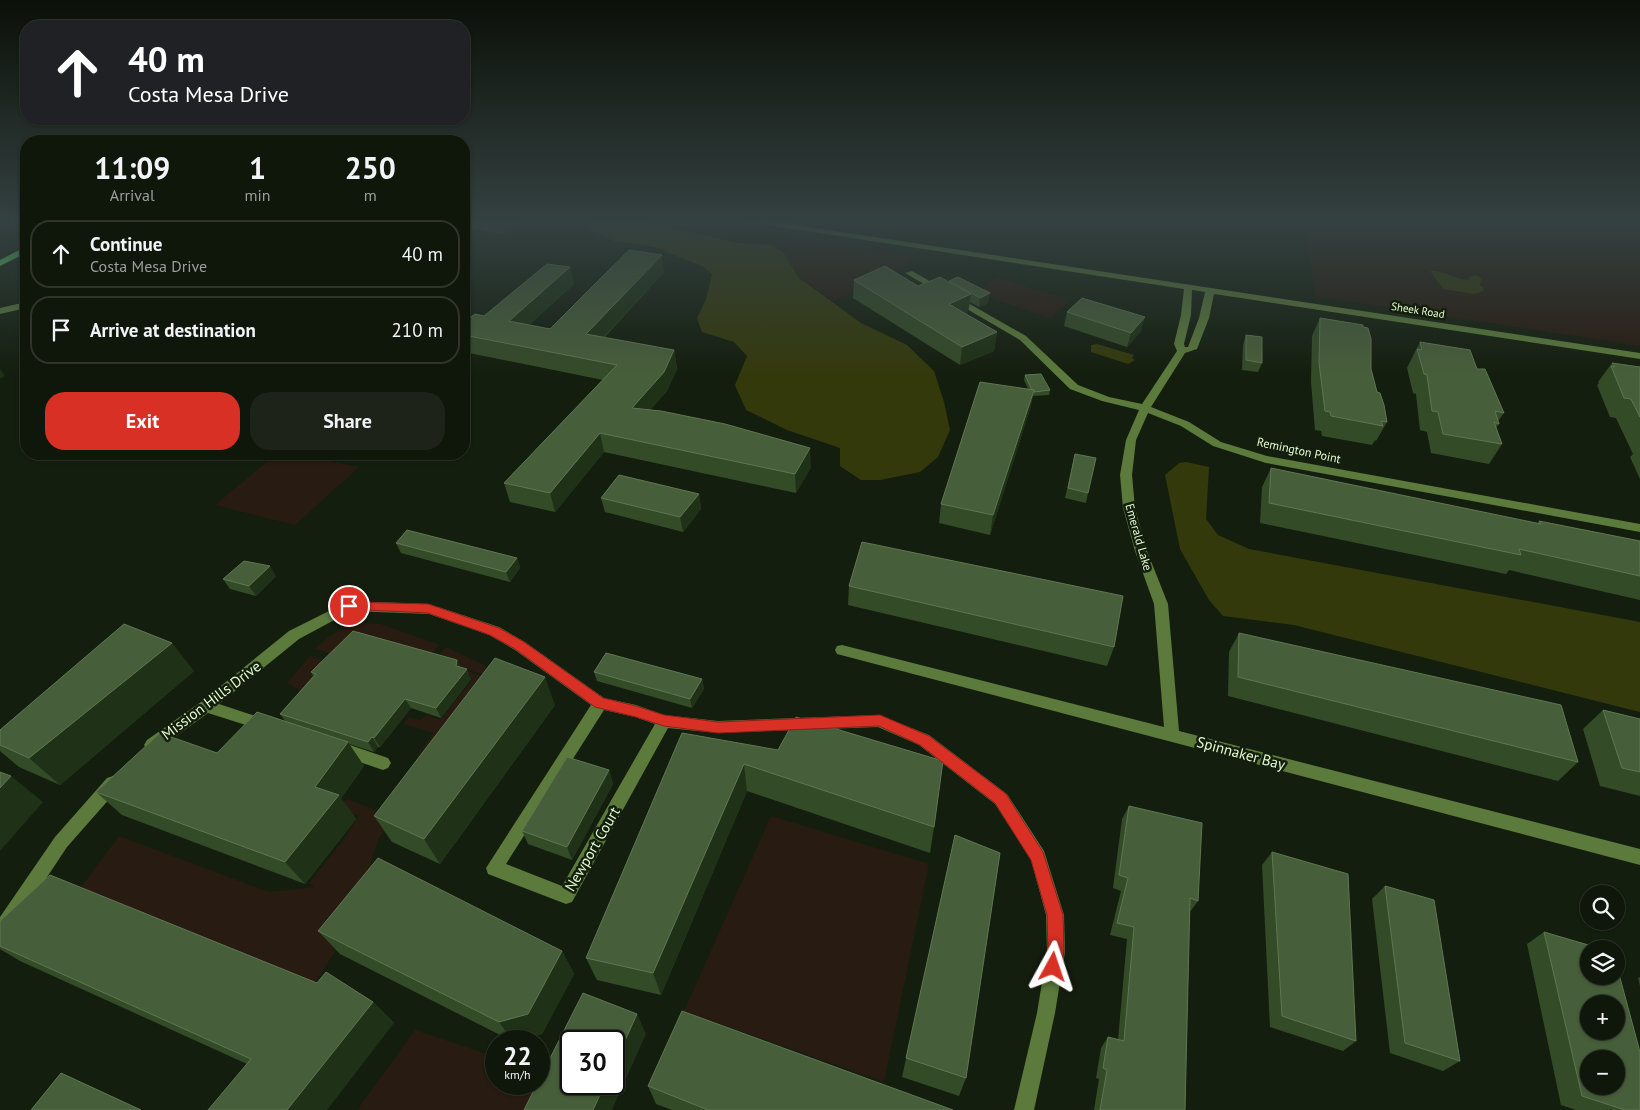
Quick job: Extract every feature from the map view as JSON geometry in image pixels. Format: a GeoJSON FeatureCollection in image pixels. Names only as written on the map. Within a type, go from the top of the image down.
{"type":"FeatureCollection","features":[{"type":"Feature","properties":{"kind":"street","name":"Sheek Road"},"geometry":{"type":"LineString","coordinates":[[1083,272],[1640,356]]}},
{"type":"Feature","properties":{"kind":"street","name":"Remington Point"},"geometry":{"type":"LineString","coordinates":[[909,274],[1023,338],[1074,387],[1106,399],[1144,408],[1185,424],[1217,444],[1266,459],[1640,528]]}},
{"type":"Feature","properties":{"kind":"street"},"geometry":{"type":"LineString","coordinates":[[1182,351],[1179,344],[1186,315],[1188,288]]}},
{"type":"Feature","properties":{"kind":"street","name":"Emerald Lake"},"geometry":{"type":"LineString","coordinates":[[1172,735],[1161,604],[1141,551],[1129,508],[1126,475],[1131,440],[1144,408],[1182,351],[1192,349],[1199,335],[1210,291]]}},
{"type":"Feature","properties":{"kind":"street"},"geometry":{"type":"LineString","coordinates":[[0,311],[20,306]]}},
{"type":"Feature","properties":{"kind":"street","name":"Mission Hills Drive"},"geometry":{"type":"LineString","coordinates":[[144,754],[158,740],[206,706],[294,635],[349,606],[428,609],[494,631],[520,646],[600,703]]}},
{"type":"Feature","properties":{"kind":"street","name":"Spinnaker Bay"},"geometry":{"type":"LineString","coordinates":[[842,650],[1640,857]]}},
{"type":"Feature","properties":{"kind":"street"},"geometry":{"type":"LineString","coordinates":[[600,703],[636,711],[664,721],[718,727],[880,721],[924,740],[1000,799],[1038,857],[1055,915],[1056,952],[1046,1013],[1024,1110]]}},
{"type":"Feature","properties":{"kind":"street","name":"Newport Court"},"geometry":{"type":"LineString","coordinates":[[600,703],[494,868],[566,896],[664,721]]}},
{"type":"Feature","properties":{"kind":"street"},"geometry":{"type":"LineString","coordinates":[[206,706],[280,730]]}},
{"type":"Feature","properties":{"kind":"street"},"geometry":{"type":"LineString","coordinates":[[327,745],[383,763]]}},
{"type":"Feature","properties":{"kind":"street"},"geometry":{"type":"LineString","coordinates":[[0,933],[61,842],[102,794],[123,774]]}},
{"type":"Feature","properties":{"kind":"shaded area"},"geometry":{"type":"Polygon","coordinates":[[[709,272],[795,272],[798,277],[861,323],[907,345],[934,371],[944,402],[950,430],[938,457],[920,472],[880,480],[861,480],[840,466],[840,448],[787,430],[746,410],[735,385],[747,356],[734,342],[702,332],[697,318],[706,299],[712,274],[709,272]]]}},
{"type":"Feature","properties":{"kind":"shaded area"},"geometry":{"type":"Polygon","coordinates":[[[796,272],[895,272],[834,301],[798,276],[796,272]]]}},
{"type":"Feature","properties":{"kind":"shaded area"},"geometry":{"type":"Polygon","coordinates":[[[1312,272],[1640,272],[1640,346],[1315,296],[1312,272]]]}},
{"type":"Feature","properties":{"kind":"shaded area"},"geometry":{"type":"Polygon","coordinates":[[[1431,272],[1440,272],[1469,280],[1470,276],[1475,275],[1482,279],[1480,285],[1484,288],[1483,291],[1474,294],[1443,289],[1431,272]]]}},
{"type":"Feature","properties":{"kind":"shaded area"},"geometry":{"type":"Polygon","coordinates":[[[997,277],[1069,300],[1051,318],[976,293],[997,277]]]}},
{"type":"Feature","properties":{"kind":"shaded area"},"geometry":{"type":"Polygon","coordinates":[[[1097,344],[1134,355],[1132,358],[1135,360],[1128,364],[1091,352],[1091,345],[1097,344]]]}},
{"type":"Feature","properties":{"kind":"shaded area"},"geometry":{"type":"Polygon","coordinates":[[[269,460],[325,460],[359,467],[295,525],[215,505],[269,460]]]}},
{"type":"Feature","properties":{"kind":"shaded area"},"geometry":{"type":"Polygon","coordinates":[[[1186,462],[1209,467],[1206,519],[1218,535],[1249,549],[1640,622],[1640,712],[1294,625],[1223,616],[1209,600],[1180,549],[1165,475],[1179,463],[1186,462]]]}},
{"type":"Feature","properties":{"kind":"shaded area"},"geometry":{"type":"Polygon","coordinates":[[[358,623],[381,624],[440,645],[430,655],[332,654],[315,649],[334,633],[358,623]]]}},
{"type":"Feature","properties":{"kind":"shaded area"},"geometry":{"type":"Polygon","coordinates":[[[446,647],[488,667],[486,676],[436,658],[446,647]]]}},
{"type":"Feature","properties":{"kind":"shaded area"},"geometry":{"type":"Polygon","coordinates":[[[310,656],[320,659],[326,665],[303,692],[287,683],[310,656]]]}},
{"type":"Feature","properties":{"kind":"shaded area"},"geometry":{"type":"Polygon","coordinates":[[[463,669],[482,676],[418,758],[433,733],[404,724],[409,717],[421,720],[426,715],[439,719],[442,718],[473,679],[463,675],[463,669]]]}},
{"type":"Feature","properties":{"kind":"shaded area"},"geometry":{"type":"Polygon","coordinates":[[[405,775],[419,780],[378,840],[370,865],[396,878],[350,928],[314,984],[78,891],[119,836],[269,892],[314,887],[309,883],[343,840],[359,816],[314,800],[342,803],[347,799],[379,811],[405,775]]]}},
{"type":"Feature","properties":{"kind":"shaded area"},"geometry":{"type":"Polygon","coordinates":[[[771,816],[929,864],[884,1082],[684,1011],[771,816]]]}},
{"type":"Feature","properties":{"kind":"shaded area"},"geometry":{"type":"Polygon","coordinates":[[[415,1030],[485,1053],[485,1095],[532,1095],[524,1110],[357,1110],[415,1030]]]}},
{"type":"Feature","properties":{"kind":"building"},"geometry":{"type":"Polygon","coordinates":[[[538,272],[565,272],[509,321],[550,329],[607,272],[646,272],[586,334],[674,350],[664,372],[632,408],[661,411],[725,424],[810,448],[795,474],[600,433],[550,493],[504,483],[617,365],[470,336],[470,318],[475,314],[484,316],[538,272]]]}},
{"type":"Feature","properties":{"kind":"building"},"geometry":{"type":"Polygon","coordinates":[[[872,272],[895,272],[918,286],[940,277],[971,294],[949,304],[997,332],[962,347],[854,280],[872,272]]]}},
{"type":"Feature","properties":{"kind":"building"},"geometry":{"type":"Polygon","coordinates":[[[958,277],[990,293],[980,298],[949,281],[958,277]]]}},
{"type":"Feature","properties":{"kind":"building"},"geometry":{"type":"Polygon","coordinates":[[[1082,298],[1145,317],[1131,333],[1067,312],[1082,298]]]}},
{"type":"Feature","properties":{"kind":"building"},"geometry":{"type":"Polygon","coordinates":[[[1320,318],[1363,325],[1363,327],[1368,328],[1371,339],[1371,369],[1377,392],[1380,393],[1384,405],[1387,422],[1381,421],[1383,426],[1331,416],[1330,412],[1325,411],[1319,363],[1320,318]]]}},
{"type":"Feature","properties":{"kind":"building"},"geometry":{"type":"Polygon","coordinates":[[[1246,335],[1262,337],[1262,363],[1246,360],[1246,335]]]}},
{"type":"Feature","properties":{"kind":"building"},"geometry":{"type":"Polygon","coordinates":[[[1420,342],[1470,350],[1477,369],[1485,369],[1504,413],[1495,411],[1499,424],[1494,422],[1502,444],[1443,434],[1438,412],[1432,411],[1427,375],[1424,374],[1417,349],[1422,350],[1420,342]]]}},
{"type":"Feature","properties":{"kind":"building"},"geometry":{"type":"Polygon","coordinates":[[[1612,363],[1640,367],[1640,417],[1631,399],[1624,398],[1611,366],[1615,367],[1612,363]]]}},
{"type":"Feature","properties":{"kind":"building"},"geometry":{"type":"Polygon","coordinates":[[[1041,374],[1050,390],[1034,392],[1025,375],[1041,374]]]}},
{"type":"Feature","properties":{"kind":"building"},"geometry":{"type":"Polygon","coordinates":[[[980,382],[1034,390],[993,515],[941,504],[980,382]]]}},
{"type":"Feature","properties":{"kind":"building"},"geometry":{"type":"Polygon","coordinates":[[[1075,454],[1096,458],[1088,493],[1068,488],[1075,454]]]}},
{"type":"Feature","properties":{"kind":"building"},"geometry":{"type":"Polygon","coordinates":[[[1271,468],[1541,524],[1539,521],[1640,541],[1640,576],[1519,549],[1521,555],[1269,503],[1271,468]]]}},
{"type":"Feature","properties":{"kind":"building"},"geometry":{"type":"Polygon","coordinates":[[[619,475],[699,494],[680,517],[601,498],[619,475]]]}},
{"type":"Feature","properties":{"kind":"building"},"geometry":{"type":"Polygon","coordinates":[[[407,530],[517,558],[506,572],[396,543],[407,530]]]}},
{"type":"Feature","properties":{"kind":"building"},"geometry":{"type":"Polygon","coordinates":[[[862,542],[1123,596],[1114,647],[849,586],[862,542]]]}},
{"type":"Feature","properties":{"kind":"building"},"geometry":{"type":"Polygon","coordinates":[[[244,561],[270,566],[249,586],[223,579],[244,561]]]}},
{"type":"Feature","properties":{"kind":"building"},"geometry":{"type":"Polygon","coordinates":[[[124,624],[172,643],[29,758],[0,745],[0,730],[124,624]]]}},
{"type":"Feature","properties":{"kind":"building"},"geometry":{"type":"Polygon","coordinates":[[[353,631],[457,660],[456,666],[467,669],[436,708],[405,699],[374,738],[372,737],[368,742],[280,714],[316,674],[311,672],[353,631]]]}},
{"type":"Feature","properties":{"kind":"building"},"geometry":{"type":"Polygon","coordinates":[[[1239,633],[1561,705],[1578,762],[1238,677],[1239,633]]]}},
{"type":"Feature","properties":{"kind":"building"},"geometry":{"type":"Polygon","coordinates":[[[606,653],[702,679],[690,699],[594,672],[606,653]]]}},
{"type":"Feature","properties":{"kind":"building"},"geometry":{"type":"Polygon","coordinates":[[[495,658],[545,677],[424,839],[374,816],[495,658]]]}},
{"type":"Feature","properties":{"kind":"building"},"geometry":{"type":"Polygon","coordinates":[[[1603,710],[1640,719],[1640,772],[1622,768],[1603,710]]]}},
{"type":"Feature","properties":{"kind":"building"},"geometry":{"type":"Polygon","coordinates":[[[257,712],[348,742],[315,787],[339,795],[285,862],[96,792],[160,733],[217,753],[257,712]]]}},
{"type":"Feature","properties":{"kind":"building"},"geometry":{"type":"Polygon","coordinates":[[[796,717],[943,761],[934,827],[744,764],[653,973],[586,958],[682,733],[778,750],[796,717]]]}},
{"type":"Feature","properties":{"kind":"building"},"geometry":{"type":"Polygon","coordinates":[[[567,757],[609,770],[567,847],[522,831],[567,757]]]}},
{"type":"Feature","properties":{"kind":"building"},"geometry":{"type":"Polygon","coordinates":[[[0,772],[11,776],[0,788],[0,772]]]}},
{"type":"Feature","properties":{"kind":"building"},"geometry":{"type":"Polygon","coordinates":[[[1129,806],[1202,823],[1198,901],[1190,898],[1185,1110],[1100,1110],[1107,1070],[1103,1068],[1108,1037],[1124,1041],[1134,927],[1117,923],[1128,878],[1119,875],[1129,806]]]}},
{"type":"Feature","properties":{"kind":"building"},"geometry":{"type":"Polygon","coordinates":[[[955,835],[1000,853],[966,1078],[906,1058],[955,835]]]}},
{"type":"Feature","properties":{"kind":"building"},"geometry":{"type":"Polygon","coordinates":[[[1272,852],[1348,874],[1356,1041],[1282,1016],[1272,852]]]}},
{"type":"Feature","properties":{"kind":"building"},"geometry":{"type":"Polygon","coordinates":[[[378,858],[562,951],[528,1014],[499,1022],[318,931],[378,858]]]}},
{"type":"Feature","properties":{"kind":"building"},"geometry":{"type":"Polygon","coordinates":[[[50,875],[317,983],[326,972],[373,1002],[287,1110],[208,1110],[251,1059],[0,946],[0,921],[50,875]]]}},
{"type":"Feature","properties":{"kind":"building"},"geometry":{"type":"Polygon","coordinates":[[[1385,886],[1434,900],[1460,1061],[1405,1043],[1385,886]]]}},
{"type":"Feature","properties":{"kind":"building"},"geometry":{"type":"Polygon","coordinates":[[[1544,932],[1580,943],[1580,985],[1622,985],[1625,995],[1580,995],[1580,1040],[1625,1040],[1625,996],[1640,1052],[1640,1110],[1625,1110],[1582,1096],[1625,1095],[1625,1050],[1580,1050],[1580,1087],[1544,932]]]}},
{"type":"Feature","properties":{"kind":"building"},"geometry":{"type":"Polygon","coordinates":[[[583,993],[637,1014],[625,1041],[625,1030],[564,1030],[583,993]]]}},
{"type":"Feature","properties":{"kind":"building"},"geometry":{"type":"Polygon","coordinates":[[[682,1011],[953,1110],[708,1110],[648,1086],[682,1011]]]}},
{"type":"Feature","properties":{"kind":"building"},"geometry":{"type":"Polygon","coordinates":[[[560,1038],[560,1095],[600,1095],[593,1110],[524,1110],[532,1095],[550,1095],[550,1058],[560,1038]]]}},
{"type":"Feature","properties":{"kind":"building"},"geometry":{"type":"Polygon","coordinates":[[[61,1073],[141,1110],[31,1110],[61,1073]]]}},
{"type":"Feature","properties":{"kind":"route"},"geometry":{"type":"LineString","coordinates":[[349,606],[428,609],[494,631],[520,646],[555,673],[600,703],[636,711],[664,721],[718,727],[880,721],[924,740],[1000,799],[1038,857],[1055,915],[1056,952],[1053,967]]}}]}
